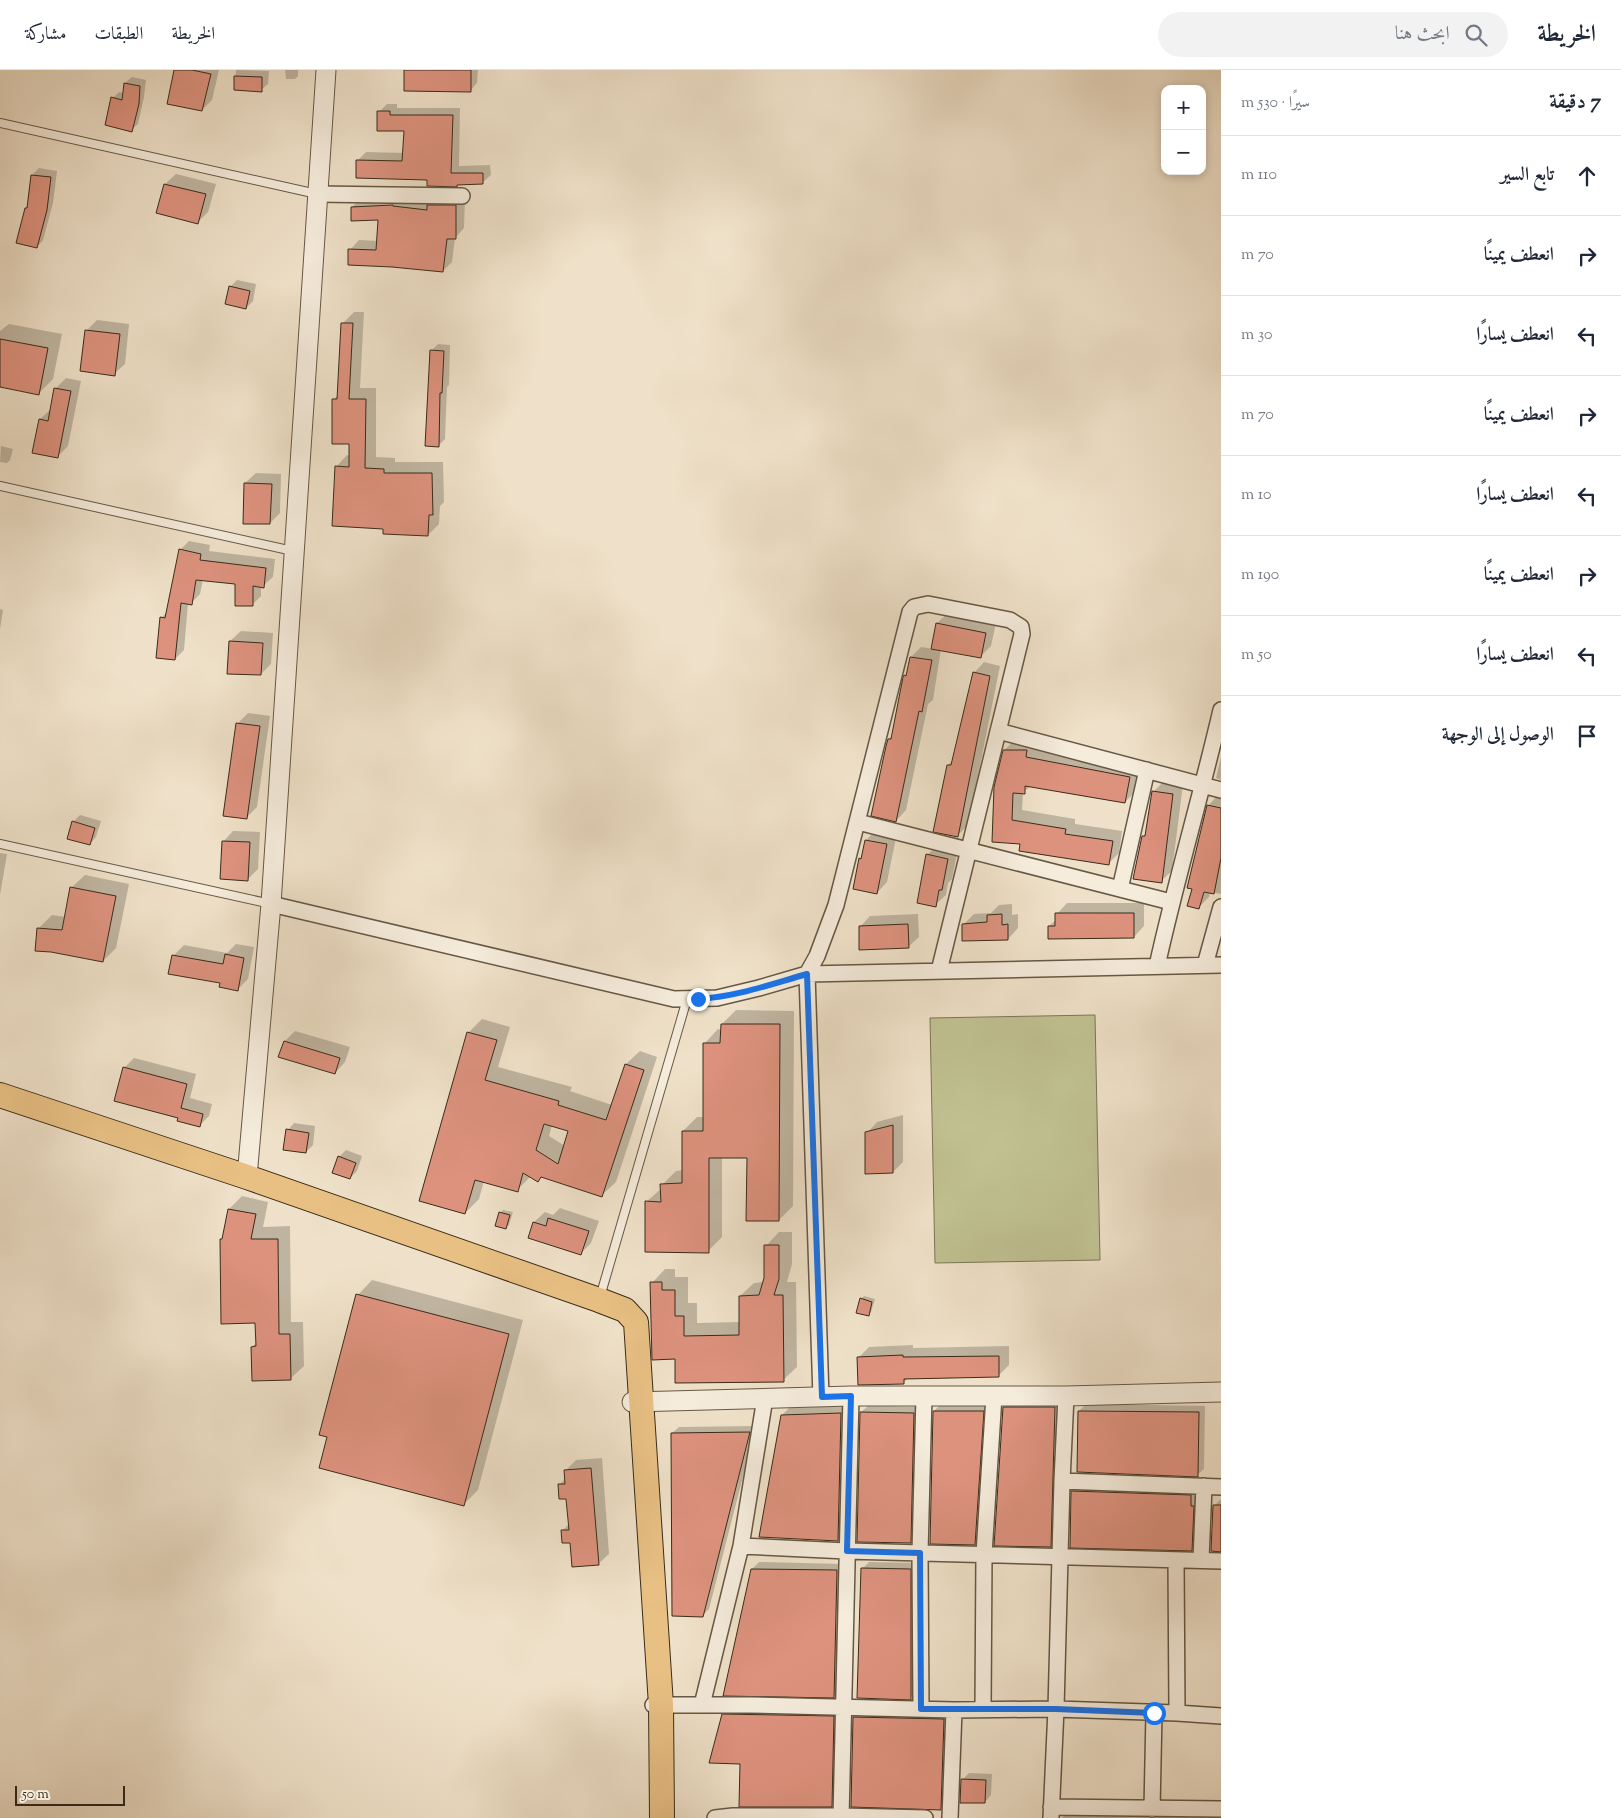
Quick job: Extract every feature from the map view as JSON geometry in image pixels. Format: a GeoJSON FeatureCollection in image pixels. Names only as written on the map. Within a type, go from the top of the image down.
{"type":"FeatureCollection","features":[{"type":"Feature","properties":{"kind":"main road"},"geometry":{"type":"LineString","coordinates":[[0,1095],[247,1177],[604,1301],[625,1310],[636,1322],[637,1402],[662,1818]]}},
{"type":"Feature","properties":{"kind":"main road"},"geometry":{"type":"LineString","coordinates":[[653,1818],[656,1705]]}},
{"type":"Feature","properties":{"kind":"street"},"geometry":{"type":"LineString","coordinates":[[247,1177],[271,904],[326,70]]}},
{"type":"Feature","properties":{"kind":"street"},"geometry":{"type":"LineString","coordinates":[[317,194],[462,196]]}},
{"type":"Feature","properties":{"kind":"street"},"geometry":{"type":"LineString","coordinates":[[822,1397],[807,974],[817,956],[836,905],[910,612],[914,607],[928,604],[1010,620],[1021,628],[1022,634],[939,971]]}},
{"type":"Feature","properties":{"kind":"street"},"geometry":{"type":"LineString","coordinates":[[1157,966],[1171,902],[1204,785],[1221,710]]}},
{"type":"Feature","properties":{"kind":"street"},"geometry":{"type":"LineString","coordinates":[[998,731],[1221,790]]}},
{"type":"Feature","properties":{"kind":"street"},"geometry":{"type":"LineString","coordinates":[[1120,889],[1147,770]]}},
{"type":"Feature","properties":{"kind":"street"},"geometry":{"type":"LineString","coordinates":[[858,822],[1171,902]]}},
{"type":"Feature","properties":{"kind":"street"},"geometry":{"type":"LineString","coordinates":[[271,904],[664,998],[717,998],[738,994],[807,974],[1221,965]]}},
{"type":"Feature","properties":{"kind":"street"},"geometry":{"type":"LineString","coordinates":[[1205,965],[1221,907]]}},
{"type":"Feature","properties":{"kind":"street"},"geometry":{"type":"LineString","coordinates":[[637,1402],[851,1396],[1066,1396],[1221,1392]]}},
{"type":"Feature","properties":{"kind":"street"},"geometry":{"type":"LineString","coordinates":[[841,1817],[842,1708],[851,1396]]}},
{"type":"Feature","properties":{"kind":"street"},"geometry":{"type":"LineString","coordinates":[[921,1709],[920,1553],[924,1396]]}},
{"type":"Feature","properties":{"kind":"street"},"geometry":{"type":"LineString","coordinates":[[983,1709],[984,1554],[994,1396]]}},
{"type":"Feature","properties":{"kind":"street"},"geometry":{"type":"LineString","coordinates":[[1066,1396],[1051,1813],[1152,1809],[1174,1814],[1221,1809]]}},
{"type":"Feature","properties":{"kind":"street"},"geometry":{"type":"LineString","coordinates":[[702,1705],[741,1546],[765,1398]]}},
{"type":"Feature","properties":{"kind":"street"},"geometry":{"type":"LineString","coordinates":[[1062,1481],[1221,1487]]}},
{"type":"Feature","properties":{"kind":"street"},"geometry":{"type":"LineString","coordinates":[[1202,1560],[1204,1486]]}},
{"type":"Feature","properties":{"kind":"street"},"geometry":{"type":"LineString","coordinates":[[741,1546],[847,1551],[1221,1560]]}},
{"type":"Feature","properties":{"kind":"street"},"geometry":{"type":"LineString","coordinates":[[1176,1560],[1176,1713]]}},
{"type":"Feature","properties":{"kind":"street"},"geometry":{"type":"LineString","coordinates":[[656,1705],[954,1710],[1056,1709],[1221,1716]]}},
{"type":"Feature","properties":{"kind":"street"},"geometry":{"type":"LineString","coordinates":[[950,1818],[954,1710]]}},
{"type":"Feature","properties":{"kind":"street"},"geometry":{"type":"LineString","coordinates":[[1152,1809],[1154,1713]]}},
{"type":"Feature","properties":{"kind":"street"},"geometry":{"type":"LineString","coordinates":[[715,1818],[733,1816],[925,1818]]}},
{"type":"Feature","properties":{"kind":"lane"},"geometry":{"type":"LineString","coordinates":[[0,123],[317,194]]}},
{"type":"Feature","properties":{"kind":"lane"},"geometry":{"type":"LineString","coordinates":[[0,486],[293,551]]}},
{"type":"Feature","properties":{"kind":"lane"},"geometry":{"type":"LineString","coordinates":[[0,844],[271,904]]}},
{"type":"Feature","properties":{"kind":"lane"},"geometry":{"type":"LineString","coordinates":[[604,1301],[687,999]]}},
{"type":"Feature","properties":{"kind":"green space"},"geometry":{"type":"Polygon","coordinates":[[[1095,1015],[1100,1260],[935,1263],[930,1018],[1095,1015]]]}},
{"type":"Feature","properties":{"kind":"building"},"geometry":{"type":"Polygon","coordinates":[[[174,70],[192,70],[211,74],[202,111],[167,104],[174,70]]]}},
{"type":"Feature","properties":{"kind":"building"},"geometry":{"type":"Polygon","coordinates":[[[404,70],[471,70],[471,92],[404,91],[404,70]]]}},
{"type":"Feature","properties":{"kind":"building"},"geometry":{"type":"Polygon","coordinates":[[[234,76],[262,77],[262,92],[234,90],[234,76]]]}},
{"type":"Feature","properties":{"kind":"building"},"geometry":{"type":"Polygon","coordinates":[[[124,83],[140,86],[139,104],[132,132],[105,125],[111,97],[122,100],[124,83]]]}},
{"type":"Feature","properties":{"kind":"building"},"geometry":{"type":"Polygon","coordinates":[[[377,111],[390,111],[390,115],[453,115],[451,173],[483,173],[483,184],[457,185],[457,187],[427,186],[427,180],[356,178],[356,160],[402,161],[404,131],[377,131],[377,111]]]}},
{"type":"Feature","properties":{"kind":"building"},"geometry":{"type":"Polygon","coordinates":[[[31,175],[51,177],[47,210],[37,248],[16,243],[25,208],[27,208],[31,175]]]}},
{"type":"Feature","properties":{"kind":"building"},"geometry":{"type":"Polygon","coordinates":[[[164,184],[206,194],[198,224],[156,213],[164,184]]]}},
{"type":"Feature","properties":{"kind":"building"},"geometry":{"type":"Polygon","coordinates":[[[393,205],[427,210],[427,205],[456,205],[456,239],[447,239],[443,272],[348,265],[348,249],[376,250],[378,220],[351,221],[351,207],[393,205]]]}},
{"type":"Feature","properties":{"kind":"building"},"geometry":{"type":"Polygon","coordinates":[[[229,286],[250,291],[246,309],[225,304],[229,286]]]}},
{"type":"Feature","properties":{"kind":"building"},"geometry":{"type":"Polygon","coordinates":[[[341,323],[353,323],[349,399],[366,399],[365,468],[384,469],[384,473],[432,473],[433,515],[429,515],[428,536],[383,534],[383,529],[332,526],[335,466],[349,467],[349,444],[332,444],[332,399],[337,399],[341,323]]]}},
{"type":"Feature","properties":{"kind":"building"},"geometry":{"type":"Polygon","coordinates":[[[85,330],[120,334],[115,376],[80,371],[85,330]]]}},
{"type":"Feature","properties":{"kind":"building"},"geometry":{"type":"Polygon","coordinates":[[[0,339],[48,348],[39,395],[0,387],[0,339]]]}},
{"type":"Feature","properties":{"kind":"building"},"geometry":{"type":"Polygon","coordinates":[[[430,350],[444,351],[442,393],[440,393],[439,447],[425,446],[430,350]]]}},
{"type":"Feature","properties":{"kind":"building"},"geometry":{"type":"Polygon","coordinates":[[[54,388],[71,391],[58,458],[32,453],[39,419],[48,421],[54,388]]]}},
{"type":"Feature","properties":{"kind":"building"},"geometry":{"type":"Polygon","coordinates":[[[244,483],[272,484],[270,524],[243,524],[244,483]]]}},
{"type":"Feature","properties":{"kind":"building"},"geometry":{"type":"Polygon","coordinates":[[[179,549],[201,554],[200,560],[266,568],[264,588],[253,586],[253,606],[235,606],[235,584],[196,580],[192,605],[181,603],[175,660],[156,658],[160,617],[165,618],[179,549]]]}},
{"type":"Feature","properties":{"kind":"building"},"geometry":{"type":"Polygon","coordinates":[[[936,623],[986,633],[981,658],[931,649],[936,623]]]}},
{"type":"Feature","properties":{"kind":"building"},"geometry":{"type":"Polygon","coordinates":[[[229,641],[263,643],[261,675],[227,674],[229,641]]]}},
{"type":"Feature","properties":{"kind":"building"},"geometry":{"type":"Polygon","coordinates":[[[910,657],[932,660],[922,712],[919,711],[896,822],[871,816],[886,746],[888,739],[891,739],[903,677],[904,675],[906,676],[910,657]]]}},
{"type":"Feature","properties":{"kind":"building"},"geometry":{"type":"Polygon","coordinates":[[[973,672],[990,676],[958,837],[933,832],[947,765],[951,765],[973,672]]]}},
{"type":"Feature","properties":{"kind":"building"},"geometry":{"type":"Polygon","coordinates":[[[236,723],[260,726],[247,819],[223,816],[236,723]]]}},
{"type":"Feature","properties":{"kind":"building"},"geometry":{"type":"Polygon","coordinates":[[[1003,750],[1027,750],[1026,757],[1130,777],[1125,803],[1025,786],[1025,794],[1013,793],[1012,820],[1066,829],[1065,834],[1113,841],[1109,865],[1019,851],[1020,844],[992,842],[994,787],[1003,750]]]}},
{"type":"Feature","properties":{"kind":"building"},"geometry":{"type":"Polygon","coordinates":[[[1152,791],[1173,794],[1162,883],[1133,879],[1142,836],[1145,836],[1152,791]]]}},
{"type":"Feature","properties":{"kind":"building"},"geometry":{"type":"Polygon","coordinates":[[[1207,805],[1221,808],[1221,858],[1214,894],[1204,892],[1199,909],[1187,906],[1192,889],[1187,888],[1207,805]]]}},
{"type":"Feature","properties":{"kind":"building"},"geometry":{"type":"Polygon","coordinates":[[[72,821],[95,828],[90,845],[67,839],[72,821]]]}},
{"type":"Feature","properties":{"kind":"building"},"geometry":{"type":"Polygon","coordinates":[[[865,840],[887,844],[877,894],[853,889],[859,858],[861,859],[865,840]]]}},
{"type":"Feature","properties":{"kind":"building"},"geometry":{"type":"Polygon","coordinates":[[[222,841],[250,842],[248,881],[220,879],[222,841]]]}},
{"type":"Feature","properties":{"kind":"building"},"geometry":{"type":"Polygon","coordinates":[[[926,854],[948,859],[942,890],[939,890],[936,907],[917,903],[926,854]]]}},
{"type":"Feature","properties":{"kind":"building"},"geometry":{"type":"Polygon","coordinates":[[[70,887],[116,896],[103,962],[51,952],[35,951],[37,928],[62,930],[70,887]]]}},
{"type":"Feature","properties":{"kind":"building"},"geometry":{"type":"Polygon","coordinates":[[[1055,913],[1134,913],[1134,938],[1048,939],[1048,926],[1055,926],[1055,913]]]}},
{"type":"Feature","properties":{"kind":"building"},"geometry":{"type":"Polygon","coordinates":[[[1002,914],[1002,925],[1008,924],[1008,940],[962,941],[962,924],[987,922],[987,915],[1002,914]]]}},
{"type":"Feature","properties":{"kind":"building"},"geometry":{"type":"Polygon","coordinates":[[[908,924],[909,948],[859,950],[859,926],[908,924]]]}},
{"type":"Feature","properties":{"kind":"building"},"geometry":{"type":"Polygon","coordinates":[[[225,954],[244,958],[238,991],[219,987],[220,983],[168,974],[172,955],[223,964],[225,954]]]}},
{"type":"Feature","properties":{"kind":"building"},"geometry":{"type":"Polygon","coordinates":[[[721,1024],[780,1024],[779,1221],[746,1221],[747,1158],[709,1158],[709,1253],[645,1252],[645,1201],[661,1202],[660,1184],[682,1183],[682,1131],[703,1131],[703,1043],[720,1043],[721,1024]]]}},
{"type":"Feature","properties":{"kind":"building"},"geometry":{"type":"Polygon","coordinates":[[[467,1032],[497,1040],[485,1080],[559,1101],[558,1105],[606,1120],[625,1064],[644,1070],[602,1197],[541,1177],[538,1182],[523,1173],[518,1192],[475,1180],[465,1214],[419,1201],[467,1032]],[[544,1124],[536,1150],[558,1164],[568,1131],[544,1124]]]}},
{"type":"Feature","properties":{"kind":"building"},"geometry":{"type":"Polygon","coordinates":[[[284,1041],[340,1058],[335,1074],[278,1057],[284,1041]]]}},
{"type":"Feature","properties":{"kind":"building"},"geometry":{"type":"Polygon","coordinates":[[[123,1067],[187,1084],[181,1108],[203,1114],[200,1127],[177,1121],[178,1118],[114,1101],[123,1067]]]}},
{"type":"Feature","properties":{"kind":"building"},"geometry":{"type":"Polygon","coordinates":[[[893,1125],[893,1173],[865,1174],[865,1132],[893,1125]]]}},
{"type":"Feature","properties":{"kind":"building"},"geometry":{"type":"Polygon","coordinates":[[[286,1129],[309,1133],[306,1153],[283,1150],[286,1129]]]}},
{"type":"Feature","properties":{"kind":"building"},"geometry":{"type":"Polygon","coordinates":[[[338,1156],[356,1163],[350,1179],[332,1173],[338,1156]]]}},
{"type":"Feature","properties":{"kind":"building"},"geometry":{"type":"Polygon","coordinates":[[[228,1209],[256,1214],[251,1239],[278,1239],[279,1334],[290,1334],[291,1380],[252,1381],[251,1347],[256,1346],[255,1323],[221,1324],[220,1239],[222,1239],[228,1209]]]}},
{"type":"Feature","properties":{"kind":"building"},"geometry":{"type":"Polygon","coordinates":[[[499,1212],[510,1215],[506,1229],[495,1226],[499,1212]]]}},
{"type":"Feature","properties":{"kind":"building"},"geometry":{"type":"Polygon","coordinates":[[[548,1218],[589,1231],[581,1255],[528,1238],[533,1222],[546,1226],[548,1218]]]}},
{"type":"Feature","properties":{"kind":"building"},"geometry":{"type":"Polygon","coordinates":[[[764,1245],[779,1245],[779,1279],[774,1295],[783,1295],[784,1382],[675,1383],[675,1359],[652,1360],[650,1282],[662,1282],[662,1290],[675,1290],[675,1316],[684,1316],[684,1336],[739,1335],[739,1296],[759,1295],[764,1278],[764,1245]]]}},
{"type":"Feature","properties":{"kind":"building"},"geometry":{"type":"Polygon","coordinates":[[[356,1294],[509,1334],[464,1506],[319,1468],[327,1437],[319,1435],[356,1294]]]}},
{"type":"Feature","properties":{"kind":"building"},"geometry":{"type":"Polygon","coordinates":[[[860,1298],[872,1302],[869,1316],[856,1313],[860,1298]]]}},
{"type":"Feature","properties":{"kind":"building"},"geometry":{"type":"Polygon","coordinates":[[[903,1355],[903,1357],[999,1356],[999,1377],[904,1379],[904,1384],[858,1385],[857,1357],[903,1355]]]}},
{"type":"Feature","properties":{"kind":"building"},"geometry":{"type":"Polygon","coordinates":[[[1003,1407],[1055,1407],[1051,1547],[994,1546],[1003,1407]]]}},
{"type":"Feature","properties":{"kind":"building"},"geometry":{"type":"Polygon","coordinates":[[[933,1411],[984,1411],[975,1545],[930,1544],[933,1411]]]}},
{"type":"Feature","properties":{"kind":"building"},"geometry":{"type":"Polygon","coordinates":[[[1078,1411],[1199,1412],[1198,1477],[1077,1472],[1078,1411]]]}},
{"type":"Feature","properties":{"kind":"building"},"geometry":{"type":"Polygon","coordinates":[[[860,1412],[914,1413],[911,1543],[857,1542],[860,1412]]]}},
{"type":"Feature","properties":{"kind":"building"},"geometry":{"type":"Polygon","coordinates":[[[841,1413],[838,1541],[759,1537],[781,1415],[841,1413]]]}},
{"type":"Feature","properties":{"kind":"building"},"geometry":{"type":"Polygon","coordinates":[[[750,1432],[703,1617],[672,1616],[671,1433],[750,1432]]]}},
{"type":"Feature","properties":{"kind":"building"},"geometry":{"type":"Polygon","coordinates":[[[591,1468],[599,1565],[572,1567],[570,1543],[562,1543],[561,1530],[569,1530],[566,1499],[559,1499],[558,1484],[565,1484],[564,1470],[591,1468]]]}},
{"type":"Feature","properties":{"kind":"building"},"geometry":{"type":"Polygon","coordinates":[[[1071,1491],[1191,1495],[1191,1506],[1194,1506],[1192,1551],[1070,1548],[1071,1491]]]}},
{"type":"Feature","properties":{"kind":"building"},"geometry":{"type":"Polygon","coordinates":[[[1213,1505],[1221,1505],[1221,1552],[1211,1551],[1213,1505]]]}},
{"type":"Feature","properties":{"kind":"building"},"geometry":{"type":"Polygon","coordinates":[[[861,1568],[911,1569],[911,1700],[857,1698],[861,1568]]]}},
{"type":"Feature","properties":{"kind":"building"},"geometry":{"type":"Polygon","coordinates":[[[751,1569],[837,1570],[834,1698],[723,1696],[751,1569]]]}},
{"type":"Feature","properties":{"kind":"building"},"geometry":{"type":"Polygon","coordinates":[[[722,1714],[834,1716],[832,1807],[739,1807],[740,1764],[709,1763],[722,1714]]]}},
{"type":"Feature","properties":{"kind":"building"},"geometry":{"type":"Polygon","coordinates":[[[853,1717],[944,1719],[941,1810],[851,1807],[853,1717]]]}},
{"type":"Feature","properties":{"kind":"building"},"geometry":{"type":"Polygon","coordinates":[[[961,1779],[986,1780],[985,1803],[960,1803],[961,1779]]]}},
{"type":"Feature","properties":{"kind":"route"},"geometry":{"type":"LineString","coordinates":[[698,999],[738,994],[807,974],[822,1397],[851,1396],[847,1551],[920,1553],[921,1709],[1056,1709],[1154,1713]]}}]}
